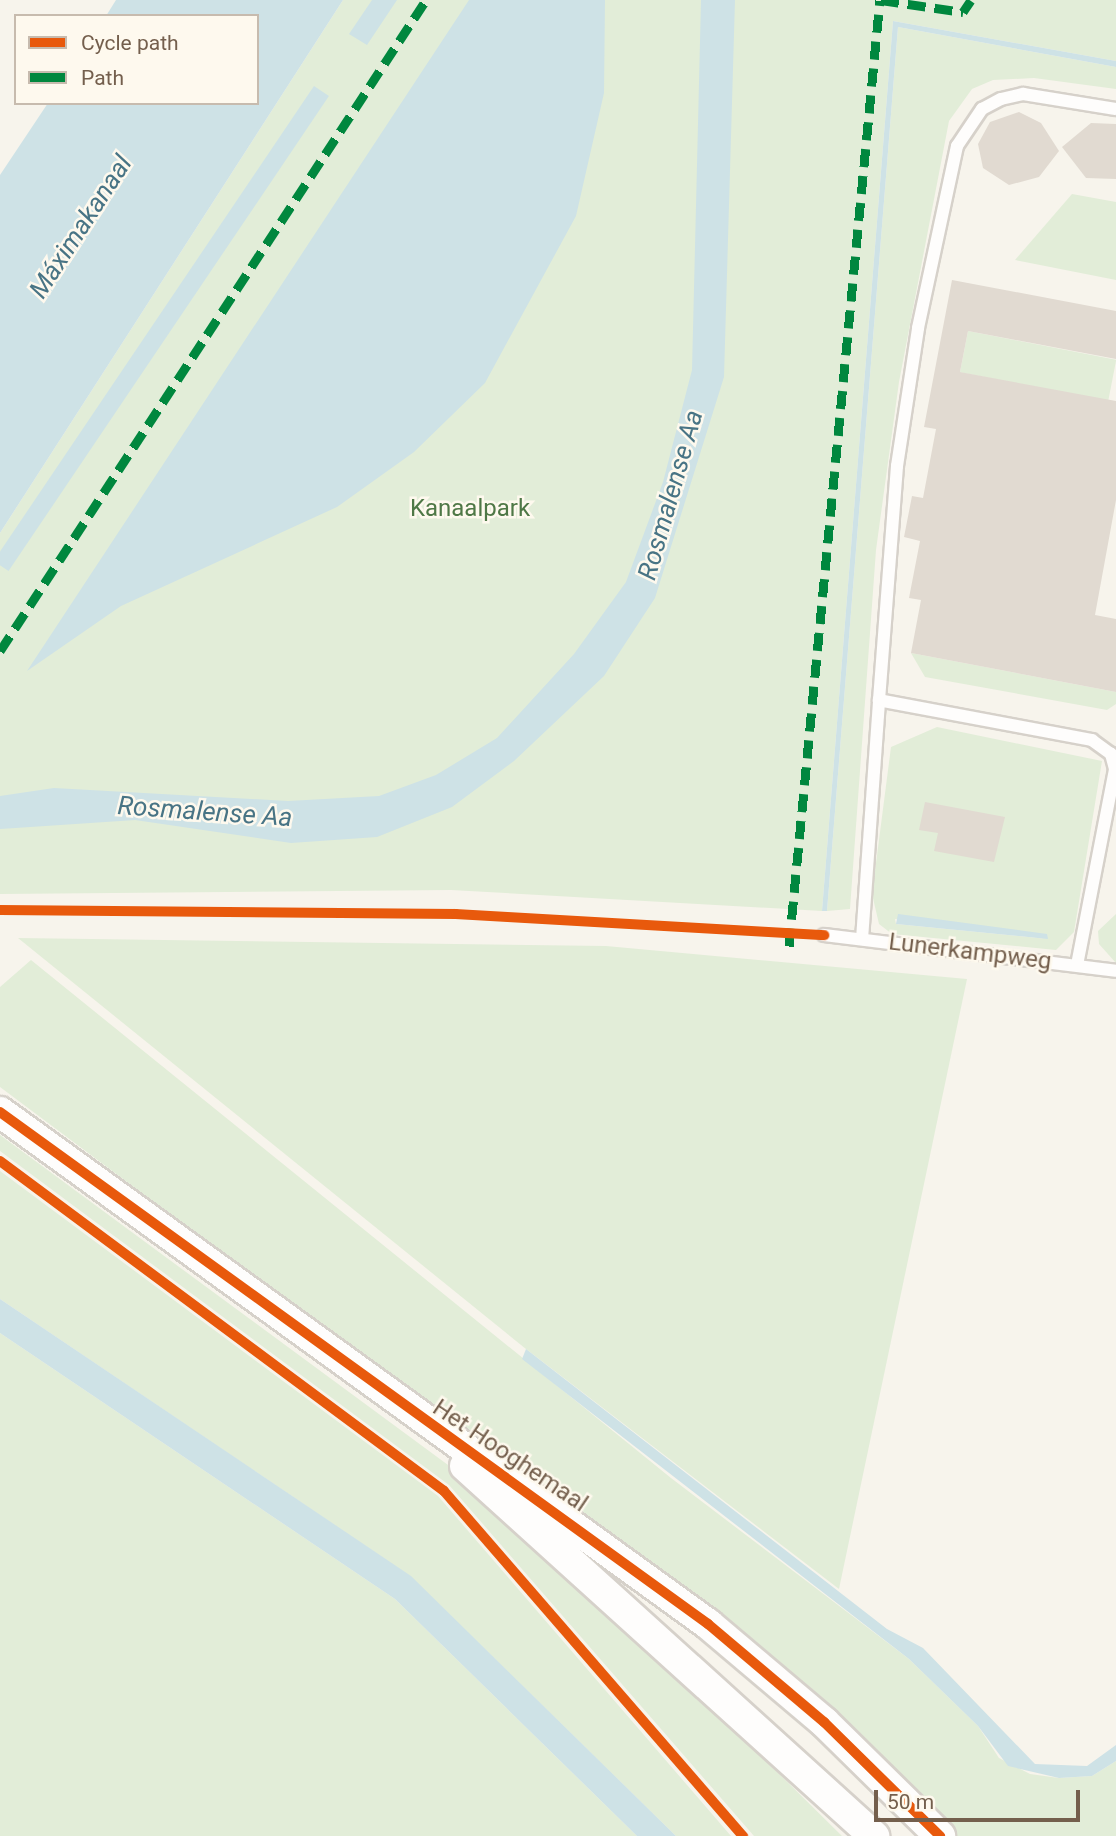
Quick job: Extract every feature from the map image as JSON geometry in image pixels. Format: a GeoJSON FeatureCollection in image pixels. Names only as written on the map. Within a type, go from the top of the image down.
{"type":"FeatureCollection","features":[{"type":"Feature","properties":{"kind":"street","name":"Het Hooghemaal"},"geometry":{"type":"LineString","coordinates":[[0,1112],[403,1409],[519,1484],[708,1624],[824,1722],[940,1836]]}},
{"type":"Feature","properties":{"kind":"street","name":"Het Hooghemaal"},"geometry":{"type":"LineString","coordinates":[[403,1409],[874,1836]]}},
{"type":"Feature","properties":{"kind":"lane"},"geometry":{"type":"LineString","coordinates":[[862,939],[897,466],[918,328],[957,145],[982,109],[1002,99],[1023,94],[1116,108]]}},
{"type":"Feature","properties":{"kind":"lane"},"geometry":{"type":"LineString","coordinates":[[879,700],[1092,740],[1114,752],[1115,769],[1077,965]]}},
{"type":"Feature","properties":{"kind":"lane","name":"Lunerkampweg"},"geometry":{"type":"LineString","coordinates":[[824,935],[1116,971]]}},
{"type":"Feature","properties":{"kind":"green space","name":"Kanaalpark"},"geometry":{"type":"Polygon","coordinates":[[[343,0],[1116,0],[1116,61],[893,21],[822,911],[451,890],[0,894],[0,533],[343,0]]]}},
{"type":"Feature","properties":{"kind":"green space"},"geometry":{"type":"Polygon","coordinates":[[[898,27],[1116,67],[1116,89],[1034,78],[993,80],[972,89],[949,121],[899,382],[876,550],[850,909],[827,911],[898,27]]]}},
{"type":"Feature","properties":{"kind":"green space"},"geometry":{"type":"Polygon","coordinates":[[[1072,194],[1116,202],[1116,280],[1015,260],[1072,194]]]}},
{"type":"Feature","properties":{"kind":"green space"},"geometry":{"type":"Polygon","coordinates":[[[968,331],[1116,360],[1108,401],[960,372],[968,331]]]}},
{"type":"Feature","properties":{"kind":"green space"},"geometry":{"type":"Polygon","coordinates":[[[911,653],[1116,692],[1116,704],[1107,710],[925,677],[911,653]]]}},
{"type":"Feature","properties":{"kind":"green space"},"geometry":{"type":"Polygon","coordinates":[[[937,727],[1102,761],[1074,932],[1056,950],[892,934],[879,924],[872,894],[891,747],[937,727]],[[895,919],[896,924],[1048,939],[895,919]]]}},
{"type":"Feature","properties":{"kind":"green space"},"geometry":{"type":"Polygon","coordinates":[[[1116,914],[1116,963],[1099,944],[1098,931],[1116,914]]]}},
{"type":"Feature","properties":{"kind":"green space"},"geometry":{"type":"Polygon","coordinates":[[[18,938],[606,946],[967,979],[839,1589],[526,1349],[18,938]]]}},
{"type":"Feature","properties":{"kind":"green space"},"geometry":{"type":"Polygon","coordinates":[[[31,960],[671,1478],[909,1659],[978,1726],[999,1758],[1030,1774],[1059,1778],[1092,1776],[1116,1761],[1116,1836],[954,1836],[405,1390],[0,1087],[0,987],[31,960]]]}},
{"type":"Feature","properties":{"kind":"green space"},"geometry":{"type":"Polygon","coordinates":[[[0,1135],[463,1476],[657,1653],[842,1836],[754,1836],[449,1485],[0,1151],[0,1135]]]}},
{"type":"Feature","properties":{"kind":"green space"},"geometry":{"type":"Polygon","coordinates":[[[0,1171],[438,1496],[731,1836],[676,1836],[410,1576],[0,1299],[0,1171]]]}},
{"type":"Feature","properties":{"kind":"green space"},"geometry":{"type":"Polygon","coordinates":[[[0,1333],[395,1599],[637,1836],[0,1836],[0,1333]]]}},
{"type":"Feature","properties":{"kind":"water","name":"Máximakanaal"},"geometry":{"type":"Polygon","coordinates":[[[116,0],[343,0],[0,533],[0,175],[47,105],[259,105],[259,14],[107,14],[116,0]]]}},
{"type":"Feature","properties":{"kind":"water"},"geometry":{"type":"Polygon","coordinates":[[[372,0],[397,0],[367,45],[349,34],[372,0]]]}},
{"type":"Feature","properties":{"kind":"water"},"geometry":{"type":"Polygon","coordinates":[[[469,0],[605,0],[604,93],[576,216],[485,383],[414,452],[337,507],[121,606],[27,671],[469,0]]]}},
{"type":"Feature","properties":{"kind":"water","name":"Rosmalense Aa"},"geometry":{"type":"Polygon","coordinates":[[[701,0],[735,0],[724,377],[655,598],[604,676],[514,761],[452,807],[377,837],[291,843],[135,820],[0,829],[0,796],[54,788],[288,801],[379,796],[436,775],[497,738],[574,654],[626,582],[663,482],[692,370],[701,0]]]}},
{"type":"Feature","properties":{"kind":"water"},"geometry":{"type":"Polygon","coordinates":[[[893,21],[1116,61],[1116,67],[898,27],[827,911],[822,911],[893,21]]]}},
{"type":"Feature","properties":{"kind":"water"},"geometry":{"type":"Polygon","coordinates":[[[314,86],[329,96],[9,571],[0,565],[0,552],[314,86]]]}},
{"type":"Feature","properties":{"kind":"water"},"geometry":{"type":"Polygon","coordinates":[[[898,914],[1047,934],[1048,939],[896,924],[898,914]]]}},
{"type":"Feature","properties":{"kind":"water"},"geometry":{"type":"Polygon","coordinates":[[[0,1299],[411,1576],[676,1836],[637,1836],[395,1599],[0,1333],[0,1299]]]}},
{"type":"Feature","properties":{"kind":"water"},"geometry":{"type":"Polygon","coordinates":[[[526,1349],[887,1629],[923,1648],[1035,1764],[1087,1766],[1116,1745],[1116,1761],[1092,1776],[1059,1778],[1008,1766],[978,1726],[909,1659],[522,1359],[526,1349]]]}},
{"type":"Feature","properties":{"kind":"building"},"geometry":{"type":"Polygon","coordinates":[[[1019,112],[1041,123],[1059,151],[1039,177],[1009,185],[983,168],[978,144],[990,122],[1019,112]]]}},
{"type":"Feature","properties":{"kind":"building"},"geometry":{"type":"Polygon","coordinates":[[[1091,123],[1116,124],[1116,179],[1086,178],[1062,147],[1091,123]]]}},
{"type":"Feature","properties":{"kind":"building"},"geometry":{"type":"Polygon","coordinates":[[[952,280],[1116,311],[1116,359],[968,331],[960,372],[1116,401],[1116,500],[1095,615],[1116,619],[1116,692],[911,653],[921,600],[909,598],[920,541],[904,537],[912,496],[923,498],[936,429],[924,427],[952,280]]]}},
{"type":"Feature","properties":{"kind":"building"},"geometry":{"type":"Polygon","coordinates":[[[925,802],[1005,817],[994,862],[934,851],[938,833],[919,830],[925,802]]]}},
{"type":"Feature","properties":{"kind":"marked path"},"geometry":{"type":"LineString","coordinates":[[0,651],[426,0]]}},
{"type":"Feature","properties":{"kind":"marked path"},"geometry":{"type":"LineString","coordinates":[[789,946],[880,0]]}},
{"type":"Feature","properties":{"kind":"marked path"},"geometry":{"type":"LineString","coordinates":[[881,0],[963,12],[971,0]]}},
{"type":"Feature","properties":{"kind":"cycle path"},"geometry":{"type":"LineString","coordinates":[[0,910],[456,914],[824,935]]}},
{"type":"Feature","properties":{"kind":"cycle path"},"geometry":{"type":"LineString","coordinates":[[0,1112],[708,1624],[824,1722],[940,1836]]}},
{"type":"Feature","properties":{"kind":"cycle path"},"geometry":{"type":"LineString","coordinates":[[0,1161],[444,1491],[743,1836]]}}]}
